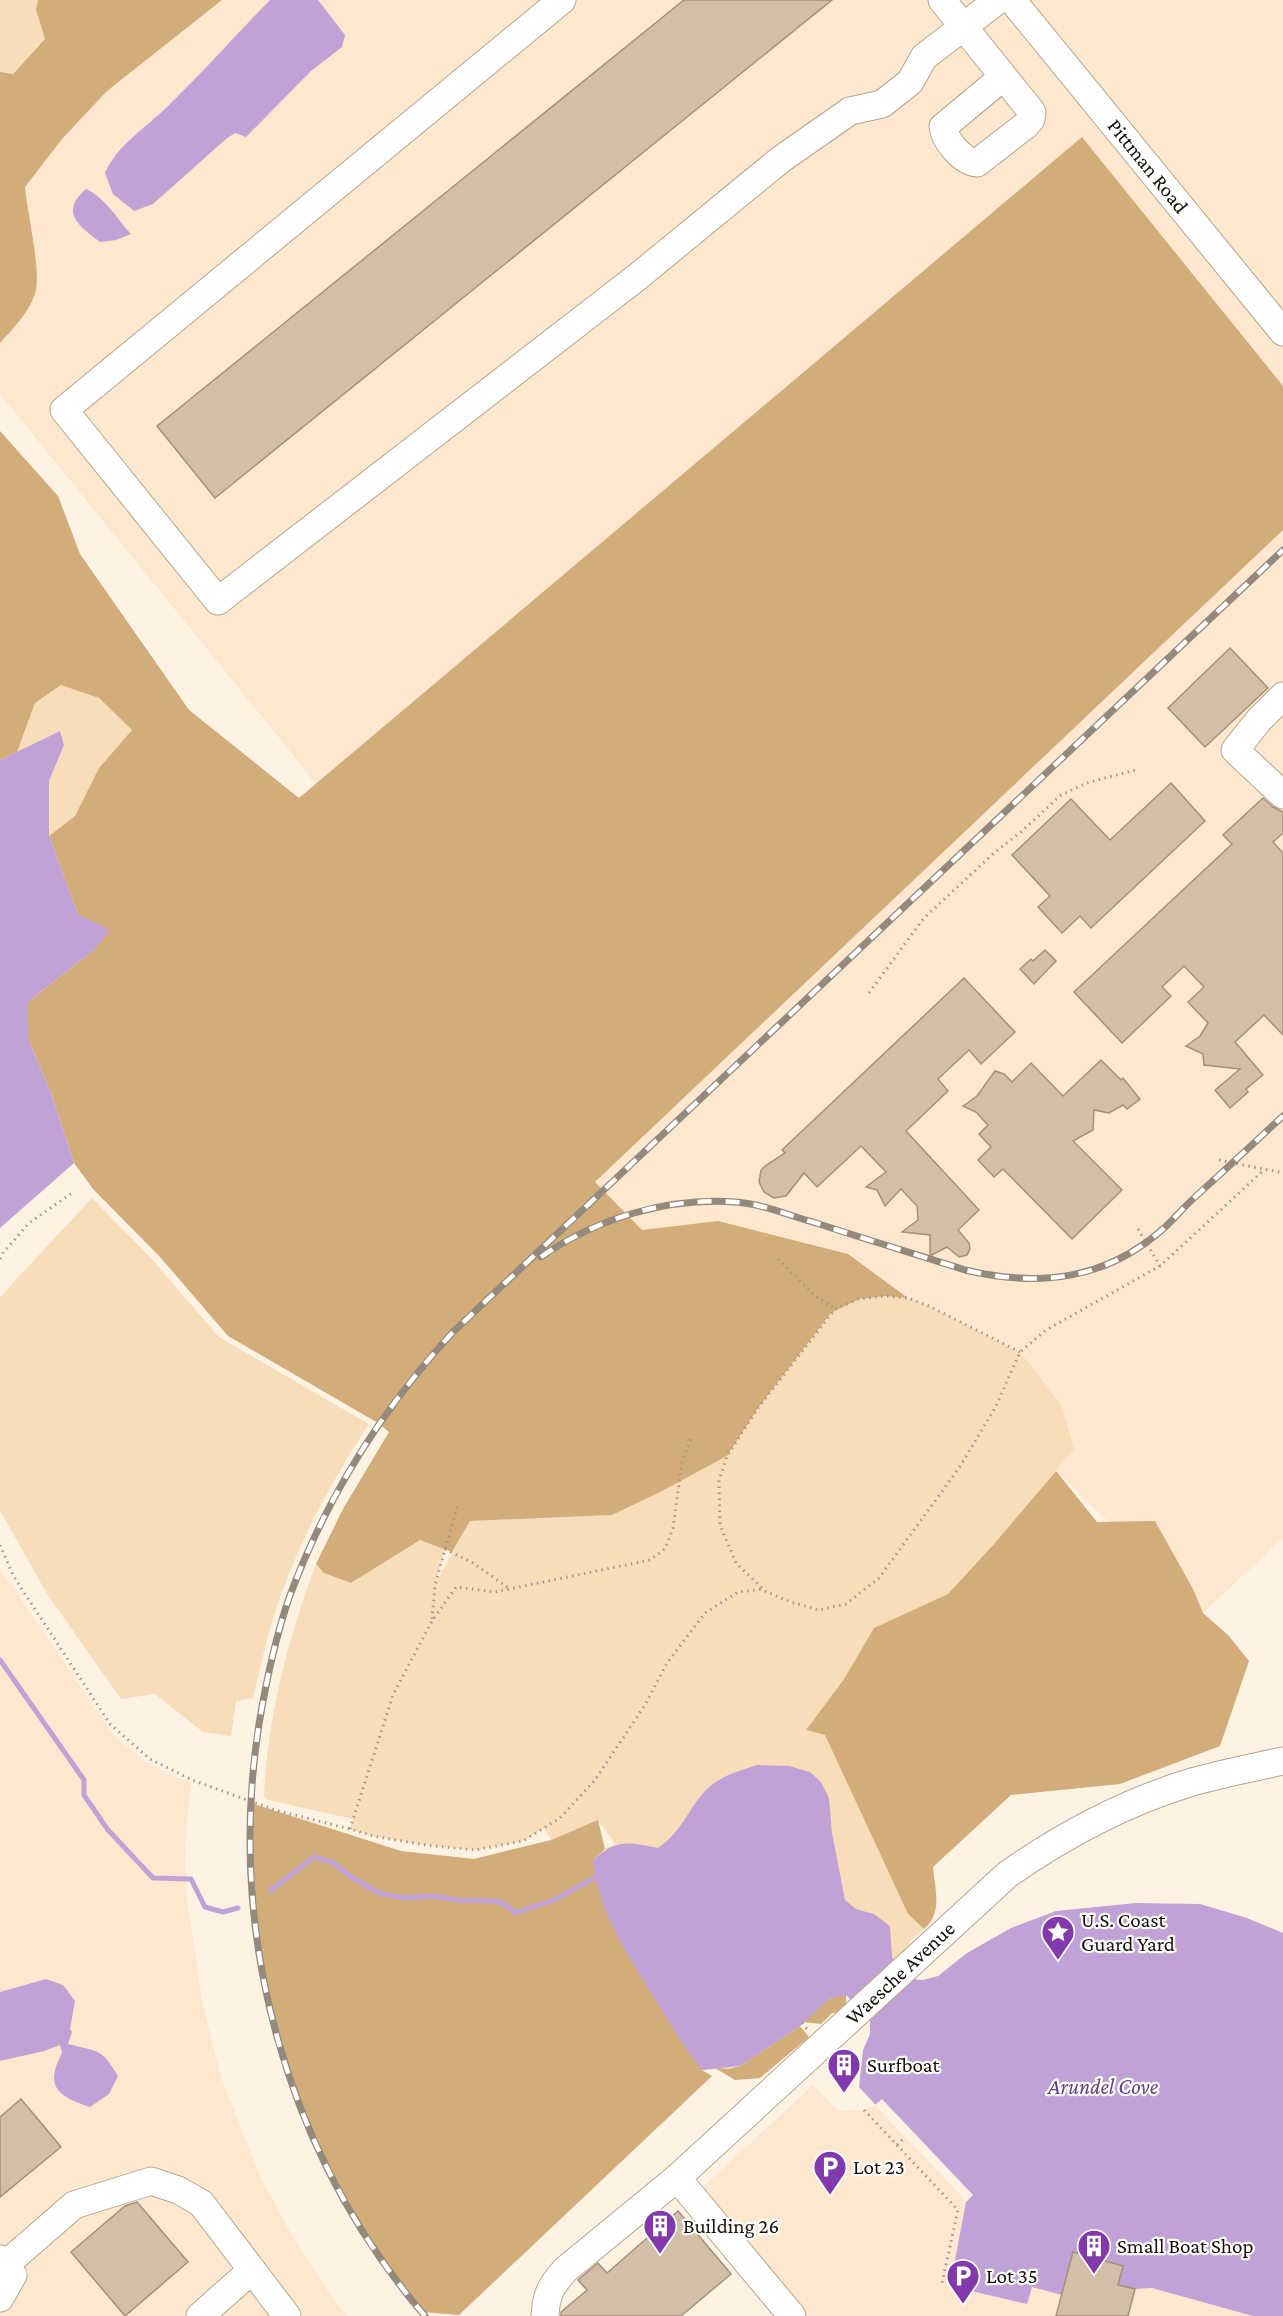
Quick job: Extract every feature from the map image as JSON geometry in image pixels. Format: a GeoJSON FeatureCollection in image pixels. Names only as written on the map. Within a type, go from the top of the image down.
{"type":"FeatureCollection","features":[{"type":"Feature","properties":{"kind":"street"},"geometry":{"type":"LineString","coordinates":[[562,0],[64,410],[218,601],[636,278],[780,160],[850,111],[882,104],[910,82],[920,61],[998,0]]}},
{"type":"Feature","properties":{"kind":"street"},"geometry":{"type":"LineString","coordinates":[[942,0],[1003,77]]}},
{"type":"Feature","properties":{"kind":"street","name":"Pittman Road"},"geometry":{"type":"LineString","coordinates":[[1012,0],[1283,332]]}},
{"type":"Feature","properties":{"kind":"street"},"geometry":{"type":"LineString","coordinates":[[1283,696],[1259,720],[1235,750],[1283,795]]}},
{"type":"Feature","properties":{"kind":"street","name":"Waesche Avenue"},"geometry":{"type":"LineString","coordinates":[[545,2316],[546,2302],[552,2285],[565,2270],[677,2178],[1008,1874],[1047,1847],[1088,1823],[1138,1801],[1189,1783],[1283,1761]]}},
{"type":"Feature","properties":{"kind":"street"},"geometry":{"type":"LineString","coordinates":[[677,2178],[792,2316]]}},
{"type":"Feature","properties":{"kind":"street"},"geometry":{"type":"LineString","coordinates":[[0,2298],[13,2275],[3,2262],[74,2205],[151,2181],[178,2190],[201,2203],[287,2316]]}},
{"type":"Feature","properties":{"kind":"street"},"geometry":{"type":"LineString","coordinates":[[200,2316],[252,2271]]}},
{"type":"Feature","properties":{"kind":"path"},"geometry":{"type":"LineString","coordinates":[[869,993],[923,919],[1061,795],[1087,783],[1139,769]]}},
{"type":"Feature","properties":{"kind":"path"},"geometry":{"type":"LineString","coordinates":[[1219,1160],[1283,1173]]}},
{"type":"Feature","properties":{"kind":"path"},"geometry":{"type":"LineString","coordinates":[[1020,1352],[929,1305],[908,1298],[886,1296],[859,1299],[835,1309],[758,1408],[727,1456],[719,1481],[720,1525],[735,1563],[763,1589],[790,1602],[819,1610],[846,1604],[879,1578],[959,1468],[995,1408],[1020,1352],[1046,1330],[1073,1313],[1133,1283],[1160,1266],[1265,1169]]}},
{"type":"Feature","properties":{"kind":"path"},"geometry":{"type":"LineString","coordinates":[[0,1258],[29,1223],[72,1193]]}},
{"type":"Feature","properties":{"kind":"path"},"geometry":{"type":"LineString","coordinates":[[1138,1229],[1160,1266]]}},
{"type":"Feature","properties":{"kind":"path"},"geometry":{"type":"LineString","coordinates":[[778,1259],[814,1295],[835,1309]]}},
{"type":"Feature","properties":{"kind":"path"},"geometry":{"type":"LineString","coordinates":[[350,1828],[393,1695],[432,1621],[456,1587],[495,1592],[650,1560],[664,1549],[673,1528],[682,1462],[692,1435]]}},
{"type":"Feature","properties":{"kind":"path"},"geometry":{"type":"LineString","coordinates":[[432,1621],[435,1585],[458,1504]]}},
{"type":"Feature","properties":{"kind":"path"},"geometry":{"type":"LineString","coordinates":[[0,1545],[14,1577],[110,1724],[150,1759],[192,1780],[251,1803],[383,1838],[475,1850],[523,1841],[560,1818],[595,1780],[645,1705],[668,1663],[705,1614],[738,1592],[763,1589]]}},
{"type":"Feature","properties":{"kind":"path"},"geometry":{"type":"LineString","coordinates":[[445,1549],[473,1563],[510,1589]]}},
{"type":"Feature","properties":{"kind":"path"},"geometry":{"type":"LineString","coordinates":[[864,2110],[958,2210],[942,2283]]}},
{"type":"Feature","properties":{"kind":"path"},"geometry":{"type":"LineString","coordinates":[[897,2145],[905,2137]]}},
{"type":"Feature","properties":{"kind":"shaded area"},"geometry":{"type":"Polygon","coordinates":[[[0,0],[1283,0],[1283,1538],[1203,1613],[1056,1471],[624,1230],[306,771],[0,394],[0,0]]]}},
{"type":"Feature","properties":{"kind":"shaded area"},"geometry":{"type":"Polygon","coordinates":[[[0,0],[38,0],[36,10],[45,39],[12,74],[0,72],[0,0]]]}},
{"type":"Feature","properties":{"kind":"shaded area"},"geometry":{"type":"Polygon","coordinates":[[[38,0],[222,0],[107,91],[62,139],[25,187],[37,284],[29,307],[0,343],[0,72],[13,74],[45,39],[36,10],[38,0]]]}},
{"type":"Feature","properties":{"kind":"shaded area"},"geometry":{"type":"Polygon","coordinates":[[[1082,137],[1283,386],[1283,530],[595,1182],[642,1230],[718,1221],[848,1254],[908,1298],[886,1296],[859,1299],[831,1313],[758,1408],[727,1456],[612,1515],[470,1521],[452,1552],[420,1540],[351,1583],[324,1573],[316,1564],[343,1509],[389,1432],[378,1423],[228,1336],[161,1258],[93,1189],[74,1163],[52,1096],[28,1038],[28,1002],[94,950],[49,836],[75,816],[99,768],[132,730],[99,698],[61,685],[35,703],[17,752],[0,760],[0,431],[58,496],[80,554],[189,710],[299,798],[1082,137]]]}},
{"type":"Feature","properties":{"kind":"shaded area"},"geometry":{"type":"Polygon","coordinates":[[[61,685],[99,698],[132,730],[99,768],[75,816],[49,836],[49,781],[64,745],[60,731],[17,752],[35,703],[61,685]]]}},
{"type":"Feature","properties":{"kind":"shaded area"},"geometry":{"type":"Polygon","coordinates":[[[92,1198],[151,1258],[219,1337],[369,1424],[343,1466],[297,1554],[275,1612],[253,1698],[236,1701],[231,1736],[203,1732],[155,1694],[121,1699],[47,1594],[0,1510],[0,1297],[92,1198]]]}},
{"type":"Feature","properties":{"kind":"shaded area"},"geometry":{"type":"Polygon","coordinates":[[[886,1296],[908,1298],[929,1306],[1020,1352],[1062,1406],[1074,1449],[994,1544],[948,1594],[874,1628],[844,1679],[806,1730],[825,1734],[908,1914],[924,1929],[910,1941],[907,1954],[896,1964],[892,1956],[890,1926],[874,1914],[856,1909],[845,1900],[832,1832],[829,1798],[818,2008],[800,2026],[728,2069],[702,2070],[605,1849],[615,1844],[598,1820],[551,1840],[544,1828],[523,1841],[475,1850],[425,1845],[373,1836],[350,1829],[353,1819],[268,1800],[264,1796],[270,1736],[281,1678],[288,1649],[316,1564],[324,1573],[352,1583],[420,1539],[445,1549],[436,1582],[470,1521],[612,1515],[727,1456],[758,1408],[831,1313],[859,1299],[886,1296]]]}},
{"type":"Feature","properties":{"kind":"shaded area"},"geometry":{"type":"Polygon","coordinates":[[[1056,1471],[1097,1522],[1155,1521],[1193,1589],[1203,1613],[1229,1636],[1249,1661],[1220,1746],[1120,1784],[1011,1795],[933,1867],[936,1908],[930,1923],[924,1929],[908,1914],[825,1735],[806,1730],[844,1679],[874,1628],[948,1594],[1056,1471]]]}},
{"type":"Feature","properties":{"kind":"shaded area"},"geometry":{"type":"Polygon","coordinates":[[[0,1568],[112,1733],[145,1762],[170,1775],[191,1782],[185,1841],[186,1892],[203,2006],[221,2077],[260,2176],[290,2232],[331,2296],[347,2316],[0,2316],[0,1568]]]}},
{"type":"Feature","properties":{"kind":"shaded area"},"geometry":{"type":"Polygon","coordinates":[[[251,1803],[401,1851],[474,1859],[551,1840],[598,1820],[605,1849],[593,1860],[702,2070],[712,2076],[459,2315],[422,2312],[398,2281],[367,2239],[338,2190],[300,2108],[284,2066],[262,1978],[251,1889],[251,1803]]]}},
{"type":"Feature","properties":{"kind":"shaded area"},"geometry":{"type":"Polygon","coordinates":[[[846,1994],[846,2012],[832,2013],[821,2024],[803,2022],[829,1999],[846,1994]]]}},
{"type":"Feature","properties":{"kind":"shaded area"},"geometry":{"type":"Polygon","coordinates":[[[800,2026],[809,2037],[760,2078],[735,2080],[715,2068],[728,2069],[740,2066],[800,2026]]]}},
{"type":"Feature","properties":{"kind":"shaded area","name":"Lot 23"},"geometry":{"type":"Polygon","coordinates":[[[813,2085],[838,2111],[864,2110],[875,2105],[966,2202],[951,2286],[1027,2303],[1032,2287],[1120,2316],[792,2316],[692,2197],[813,2085]]]}},
{"type":"Feature","properties":{"kind":"shaded area"},"geometry":{"type":"Polygon","coordinates":[[[1152,2288],[1253,2316],[1128,2316],[1135,2289],[1152,2288]]]}},
{"type":"Feature","properties":{"kind":"water"},"geometry":{"type":"Polygon","coordinates":[[[270,0],[318,0],[345,35],[342,47],[311,71],[246,137],[235,133],[153,204],[134,211],[113,194],[105,173],[110,163],[125,145],[181,93],[270,0]]]}},
{"type":"Feature","properties":{"kind":"water"},"geometry":{"type":"Polygon","coordinates":[[[86,189],[105,203],[131,234],[116,240],[100,242],[79,224],[73,212],[74,205],[86,189]]]}},
{"type":"Feature","properties":{"kind":"water"},"geometry":{"type":"Polygon","coordinates":[[[60,731],[64,745],[49,781],[49,836],[78,914],[110,930],[94,950],[28,1002],[28,1038],[52,1096],[74,1163],[0,1228],[0,760],[60,731]]]}},
{"type":"Feature","properties":{"kind":"water","name":"Arundel Cove"},"geometry":{"type":"Polygon","coordinates":[[[757,1765],[789,1766],[810,1772],[821,1782],[829,1798],[832,1832],[845,1900],[856,1909],[874,1914],[890,1926],[892,1956],[897,1968],[911,1979],[923,1980],[938,1976],[967,1953],[1011,1928],[1056,1911],[1136,1903],[1200,1904],[1247,1918],[1283,1933],[1283,2316],[1253,2316],[1152,2288],[1135,2289],[1128,2316],[1120,2316],[1032,2287],[1027,2304],[950,2286],[966,2202],[859,2087],[863,2050],[870,2034],[870,2020],[846,1995],[829,1999],[800,2026],[740,2066],[702,2070],[673,2028],[616,1934],[601,1898],[593,1860],[616,1845],[638,1844],[658,1848],[673,1835],[711,1785],[730,1774],[757,1765]]]}},
{"type":"Feature","properties":{"kind":"water"},"geometry":{"type":"Polygon","coordinates":[[[46,1979],[63,1985],[75,2001],[70,2029],[72,2032],[68,2044],[103,2055],[118,2076],[109,2094],[90,2107],[70,2099],[57,2089],[54,2074],[62,2053],[60,2045],[0,2061],[0,1992],[46,1979]]]}},
{"type":"Feature","properties":{"kind":"pier"},"geometry":{"type":"Polygon","coordinates":[[[882,2099],[973,2195],[966,2202],[875,2105],[882,2099]]]}},
{"type":"Feature","properties":{"kind":"building"},"geometry":{"type":"Polygon","coordinates":[[[684,0],[832,0],[215,498],[157,426],[684,0]]]}},
{"type":"Feature","properties":{"kind":"building"},"geometry":{"type":"Polygon","coordinates":[[[1230,648],[1268,688],[1205,747],[1168,708],[1230,648]]]}},
{"type":"Feature","properties":{"kind":"building"},"geometry":{"type":"Polygon","coordinates":[[[1171,783],[1205,821],[1091,928],[1080,916],[1062,933],[1038,907],[1050,896],[1012,855],[1071,799],[1110,840],[1171,783]]]}},
{"type":"Feature","properties":{"kind":"building"},"geometry":{"type":"Polygon","coordinates":[[[1263,798],[1283,812],[1283,833],[1273,842],[1283,853],[1283,1035],[1264,1015],[1235,1042],[1263,1075],[1246,1089],[1248,1092],[1230,1108],[1215,1090],[1240,1069],[1204,1065],[1203,1054],[1186,1046],[1200,1036],[1208,1023],[1188,1002],[1204,987],[1184,966],[1162,987],[1171,996],[1122,1043],[1074,992],[1232,844],[1223,835],[1263,798]]]}},
{"type":"Feature","properties":{"kind":"building"},"geometry":{"type":"Polygon","coordinates":[[[1045,950],[1056,961],[1034,984],[1020,969],[1045,950]]]}},
{"type":"Feature","properties":{"kind":"building"},"geometry":{"type":"Polygon","coordinates":[[[964,978],[1015,1032],[981,1064],[969,1050],[938,1079],[948,1091],[906,1131],[979,1210],[958,1230],[969,1243],[970,1249],[967,1255],[959,1257],[947,1247],[930,1256],[930,1235],[902,1232],[918,1220],[917,1206],[901,1189],[885,1206],[877,1190],[866,1187],[886,1172],[861,1146],[817,1187],[804,1173],[786,1196],[774,1198],[764,1192],[759,1182],[761,1170],[785,1153],[782,1150],[964,978]]]}},
{"type":"Feature","properties":{"kind":"building"},"geometry":{"type":"Polygon","coordinates":[[[1101,1060],[1121,1080],[1123,1078],[1140,1099],[1127,1109],[1123,1105],[1109,1113],[1094,1110],[1093,1130],[1073,1141],[1122,1190],[1072,1239],[1003,1169],[994,1177],[978,1160],[991,1147],[979,1134],[988,1125],[976,1112],[963,1106],[977,1096],[995,1071],[1004,1074],[1012,1082],[1031,1063],[1063,1096],[1101,1060]]]}},
{"type":"Feature","properties":{"kind":"building"},"geometry":{"type":"Polygon","coordinates":[[[21,2099],[61,2147],[0,2197],[0,2117],[21,2099]]]}},
{"type":"Feature","properties":{"kind":"building"},"geometry":{"type":"Polygon","coordinates":[[[137,2202],[188,2262],[125,2316],[71,2252],[125,2206],[137,2202]]]}},
{"type":"Feature","properties":{"kind":"building","name":"Building 26"},"geometry":{"type":"Polygon","coordinates":[[[678,2211],[731,2274],[681,2316],[561,2316],[561,2312],[587,2290],[578,2280],[598,2263],[607,2273],[678,2211]]]}},
{"type":"Feature","properties":{"kind":"building","name":"Small Boat Shop"},"geometry":{"type":"Polygon","coordinates":[[[1073,2252],[1123,2266],[1118,2285],[1135,2289],[1128,2316],[1056,2316],[1073,2252]]]}},
{"type":"Feature","properties":{"kind":"waterway"},"geometry":{"type":"LineString","coordinates":[[0,1660],[84,1780],[84,1795],[108,1830],[153,1878],[191,1879],[205,1907],[223,1912],[238,1908]]}},
{"type":"Feature","properties":{"kind":"waterway"},"geometry":{"type":"LineString","coordinates":[[270,1891],[314,1857],[332,1862],[379,1893],[404,1898],[433,1896],[458,1900],[494,1901],[505,1904],[515,1913],[554,1900],[594,1878]]}},
{"type":"Feature","properties":{"kind":"railway"},"geometry":{"type":"LineString","coordinates":[[425,2316],[377,2253],[336,2185],[303,2113],[278,2038],[260,1961],[251,1883],[251,1803],[259,1724],[271,1661],[284,1613],[320,1525],[338,1490],[379,1424],[402,1392],[453,1332],[1283,550]]}},
{"type":"Feature","properties":{"kind":"railway"},"geometry":{"type":"LineString","coordinates":[[541,1257],[563,1243],[609,1221],[659,1207],[710,1201],[756,1205],[965,1270],[1018,1278],[1069,1275],[1117,1260],[1141,1246],[1163,1229],[1283,1116]]}},
{"type":"Feature","properties":{"kind":"place","name":"U.S. Coast Guard Yard"},"geometry":{"type":"Point","coordinates":[1058,1961]}},
{"type":"Feature","properties":{"kind":"place","name":"Surfboat"},"geometry":{"type":"Point","coordinates":[844,2094]}},
{"type":"Feature","properties":{"kind":"place","name":"Lot 23"},"geometry":{"type":"Point","coordinates":[830,2196]}},
{"type":"Feature","properties":{"kind":"place","name":"Building 26"},"geometry":{"type":"Point","coordinates":[660,2255]}},
{"type":"Feature","properties":{"kind":"place","name":"Small Boat Shop"},"geometry":{"type":"Point","coordinates":[1094,2275]}},
{"type":"Feature","properties":{"kind":"place","name":"Lot 35"},"geometry":{"type":"Point","coordinates":[963,2305]}}]}
